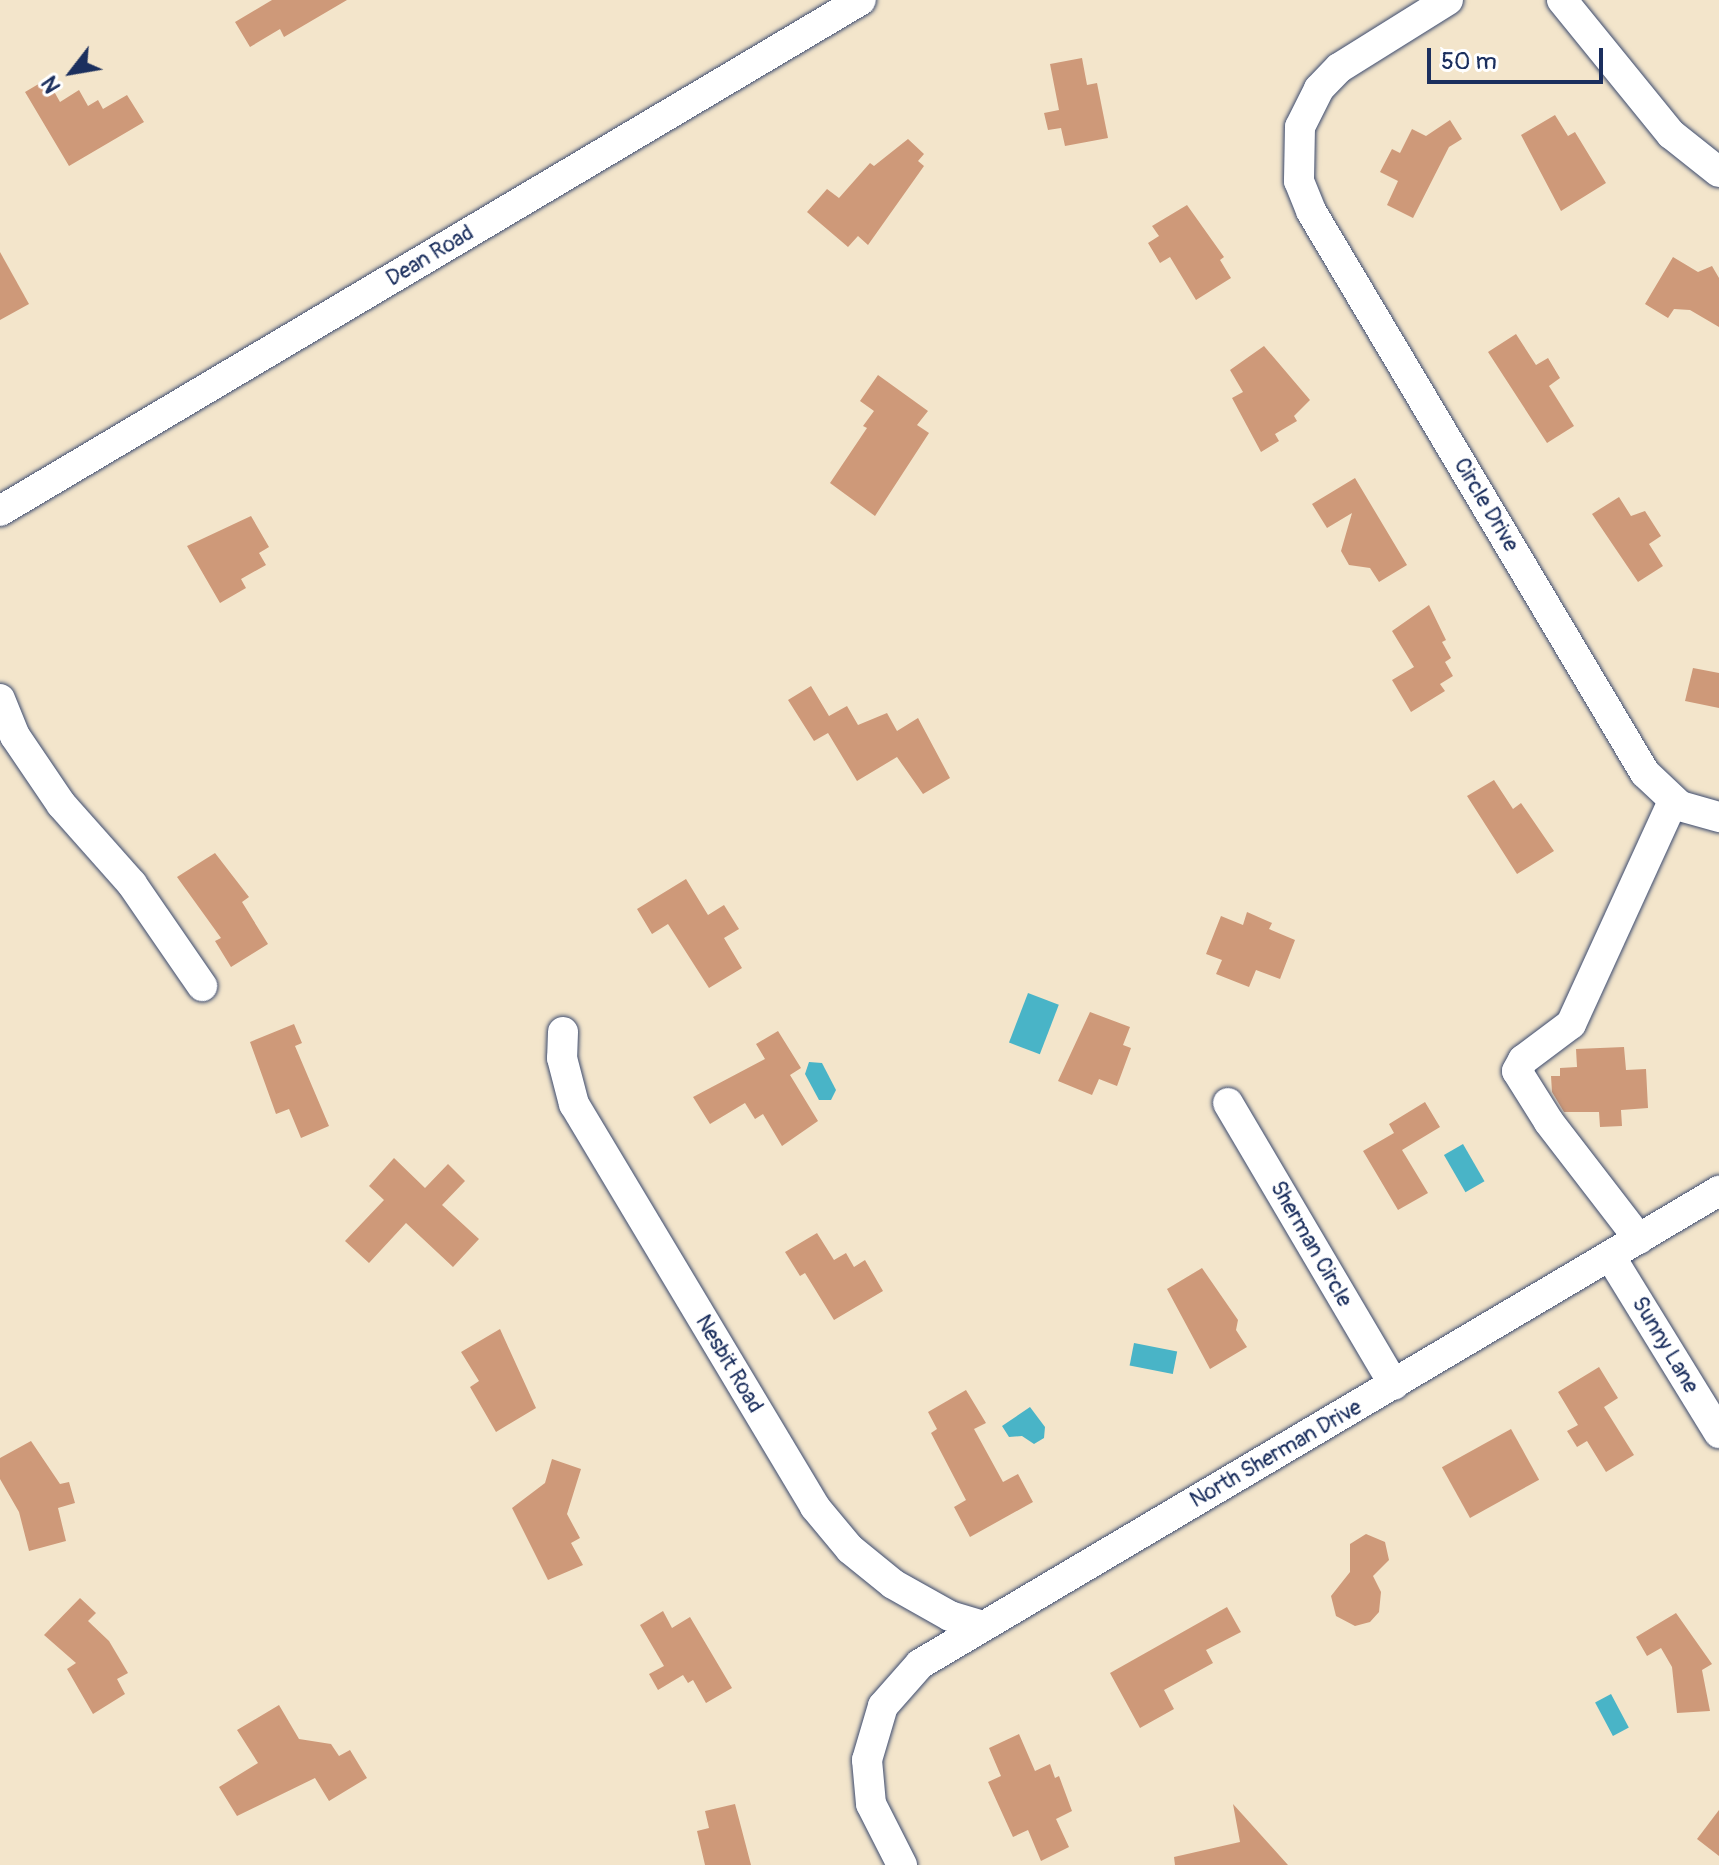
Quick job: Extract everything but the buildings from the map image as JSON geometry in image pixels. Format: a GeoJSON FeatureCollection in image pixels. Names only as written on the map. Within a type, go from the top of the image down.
{"type":"FeatureCollection","features":[{"type":"Feature","properties":{"kind":"street","name":"Dean Road"},"geometry":{"type":"LineString","coordinates":[[0,511],[861,0]]}},
{"type":"Feature","properties":{"kind":"street","name":"Circle Drive"},"geometry":{"type":"LineString","coordinates":[[1448,0],[1339,68],[1319,89],[1303,117],[1297,170],[1311,211],[1645,773],[1673,801],[1712,816]]}},
{"type":"Feature","properties":{"kind":"street"},"geometry":{"type":"LineString","coordinates":[[1562,0],[1671,134],[1719,172]]}},
{"type":"Feature","properties":{"kind":"street"},"geometry":{"type":"LineString","coordinates":[[0,699],[15,736],[61,804],[132,884],[202,986]]}},
{"type":"Feature","properties":{"kind":"street"},"geometry":{"type":"LineString","coordinates":[[1639,1239],[1540,1110],[1517,1071],[1523,1060],[1571,1024],[1673,801]]}},
{"type":"Feature","properties":{"kind":"street","name":"Nesbit Road"},"geometry":{"type":"LineString","coordinates":[[563,1032],[562,1058],[574,1104],[815,1507],[850,1549],[893,1584],[931,1607],[983,1626]]}},
{"type":"Feature","properties":{"kind":"street","name":"Sherman Circle"},"geometry":{"type":"LineString","coordinates":[[1228,1103],[1394,1385]]}},
{"type":"Feature","properties":{"kind":"street","name":"North Sherman Drive"},"geometry":{"type":"LineString","coordinates":[[902,1865],[871,1804],[869,1748],[883,1706],[902,1680],[983,1626],[1719,1191]]}},
{"type":"Feature","properties":{"kind":"street","name":"Sunny Lane"},"geometry":{"type":"LineString","coordinates":[[1610,1256],[1719,1433]]}},
{"type":"Feature","properties":{"kind":"water"},"geometry":{"type":"Polygon","coordinates":[[[1028,993],[1059,1005],[1040,1054],[1009,1042],[1028,993]]]}},
{"type":"Feature","properties":{"kind":"water"},"geometry":{"type":"Polygon","coordinates":[[[809,1062],[822,1063],[836,1090],[831,1100],[819,1100],[805,1074],[809,1062]]]}},
{"type":"Feature","properties":{"kind":"water"},"geometry":{"type":"Polygon","coordinates":[[[1463,1144],[1484,1181],[1465,1192],[1444,1155],[1463,1144]]]}},
{"type":"Feature","properties":{"kind":"water"},"geometry":{"type":"Polygon","coordinates":[[[1134,1343],[1177,1351],[1173,1374],[1130,1366],[1134,1343]]]}},
{"type":"Feature","properties":{"kind":"water"},"geometry":{"type":"Polygon","coordinates":[[[1030,1407],[1045,1427],[1044,1438],[1034,1444],[1022,1436],[1009,1437],[1002,1426],[1030,1407]]]}},
{"type":"Feature","properties":{"kind":"water"},"geometry":{"type":"Polygon","coordinates":[[[1611,1694],[1629,1728],[1613,1736],[1595,1702],[1611,1694]]]}}]}
